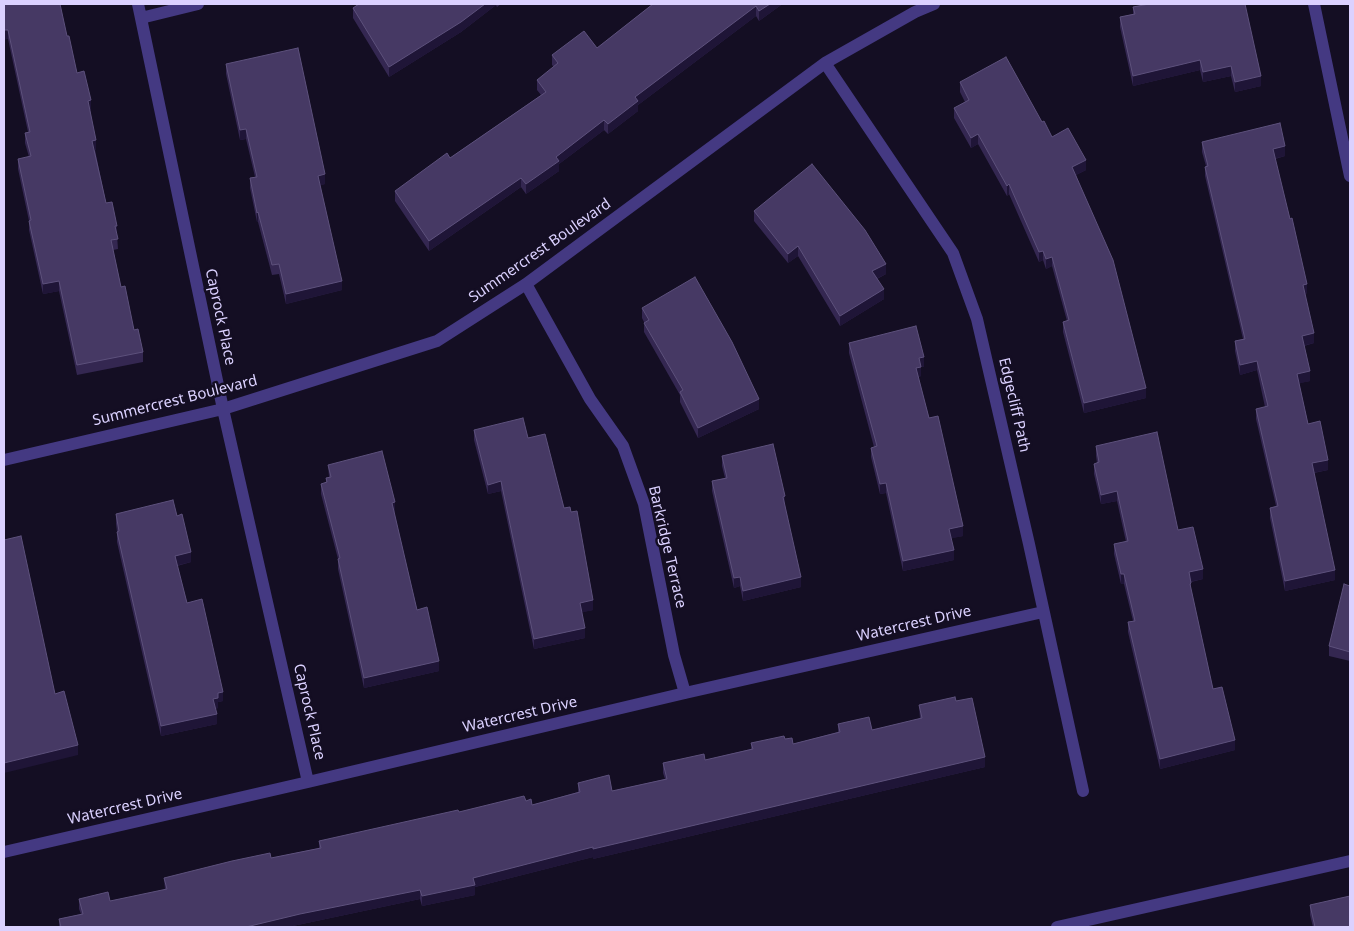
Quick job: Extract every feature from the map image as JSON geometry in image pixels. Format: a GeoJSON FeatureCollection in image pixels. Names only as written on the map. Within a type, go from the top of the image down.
{"type":"FeatureCollection","features":[{"type":"Feature","properties":{"kind":"street","name":"Caprock Place"},"geometry":{"type":"LineString","coordinates":[[138,4],[223,409],[308,782]]}},
{"type":"Feature","properties":{"kind":"street"},"geometry":{"type":"LineString","coordinates":[[141,18],[198,4]]}},
{"type":"Feature","properties":{"kind":"street","name":"Summercrest Boulevard"},"geometry":{"type":"LineString","coordinates":[[4,460],[223,409],[437,341],[526,284],[825,63],[915,12],[934,4]]}},
{"type":"Feature","properties":{"kind":"street"},"geometry":{"type":"LineString","coordinates":[[1314,4],[1350,176]]}},
{"type":"Feature","properties":{"kind":"street","name":"Edgecliff Path"},"geometry":{"type":"LineString","coordinates":[[825,63],[953,254],[977,319],[1027,534],[1083,791]]}},
{"type":"Feature","properties":{"kind":"street","name":"Barkridge Terrace"},"geometry":{"type":"LineString","coordinates":[[526,284],[590,399],[623,446],[644,504],[674,655],[684,693]]}},
{"type":"Feature","properties":{"kind":"street","name":"Watercrest Drive"},"geometry":{"type":"LineString","coordinates":[[4,852],[684,693],[1043,612]]}},
{"type":"Feature","properties":{"kind":"street"},"geometry":{"type":"LineString","coordinates":[[1057,927],[1350,860]]}},
{"type":"Feature","properties":{"kind":"building"},"geometry":{"type":"Polygon","coordinates":[[[4,4],[60,4],[77,73],[84,71],[91,100],[88,101],[96,140],[92,141],[106,203],[112,202],[117,226],[115,226],[118,239],[111,240],[121,287],[125,286],[134,330],[138,329],[143,352],[77,365],[59,281],[43,284],[18,159],[31,156],[25,133],[30,132],[8,30],[4,30],[4,4]]]}},
{"type":"Feature","properties":{"kind":"building"},"geometry":{"type":"Polygon","coordinates":[[[359,4],[485,4],[461,22],[389,67],[353,8],[359,4]]]}},
{"type":"Feature","properties":{"kind":"building"},"geometry":{"type":"Polygon","coordinates":[[[653,4],[770,4],[759,11],[756,6],[635,97],[638,101],[608,124],[604,120],[556,157],[559,161],[526,184],[521,178],[429,241],[395,191],[447,153],[450,158],[546,92],[537,80],[558,63],[552,55],[584,31],[597,48],[653,4]]]}},
{"type":"Feature","properties":{"kind":"building"},"geometry":{"type":"Polygon","coordinates":[[[1149,4],[1245,4],[1261,76],[1235,82],[1231,66],[1203,72],[1200,60],[1133,76],[1120,17],[1135,14],[1133,7],[1149,4]]]}},
{"type":"Feature","properties":{"kind":"building"},"geometry":{"type":"Polygon","coordinates":[[[298,48],[325,174],[318,176],[342,281],[286,294],[279,264],[272,265],[257,213],[250,178],[257,177],[246,129],[240,130],[226,64],[298,48]]]}},
{"type":"Feature","properties":{"kind":"building"},"geometry":{"type":"Polygon","coordinates":[[[1006,57],[1052,137],[1068,128],[1086,160],[1072,167],[1113,260],[1146,388],[1084,403],[1063,322],[1069,320],[1052,257],[1046,259],[1043,251],[1039,252],[1009,184],[1007,186],[978,134],[971,138],[954,108],[969,100],[960,82],[1006,57]]]}},
{"type":"Feature","properties":{"kind":"building"},"geometry":{"type":"Polygon","coordinates":[[[1280,123],[1285,146],[1273,149],[1290,219],[1292,218],[1307,284],[1303,285],[1314,333],[1302,336],[1310,371],[1297,374],[1308,424],[1320,421],[1328,460],[1312,463],[1335,570],[1285,581],[1270,508],[1278,506],[1256,409],[1268,406],[1257,361],[1240,365],[1235,341],[1245,339],[1205,167],[1208,166],[1202,142],[1280,123]]]}},
{"type":"Feature","properties":{"kind":"building"},"geometry":{"type":"Polygon","coordinates":[[[812,164],[865,230],[886,264],[872,271],[884,289],[840,316],[798,246],[788,254],[754,211],[812,164]]]}},
{"type":"Feature","properties":{"kind":"building"},"geometry":{"type":"Polygon","coordinates":[[[695,277],[732,342],[759,399],[698,428],[680,392],[683,390],[644,323],[649,320],[642,308],[695,277]]]}},
{"type":"Feature","properties":{"kind":"building"},"geometry":{"type":"Polygon","coordinates":[[[916,326],[924,357],[919,358],[921,367],[916,368],[929,418],[938,416],[963,526],[949,529],[954,550],[903,561],[886,483],[880,484],[871,448],[877,446],[849,343],[916,326]]]}},
{"type":"Feature","properties":{"kind":"building"},"geometry":{"type":"Polygon","coordinates":[[[523,418],[528,438],[545,434],[564,508],[570,507],[571,512],[577,511],[593,600],[580,603],[585,628],[534,639],[501,481],[488,485],[474,430],[523,418]]]}},
{"type":"Feature","properties":{"kind":"building"},"geometry":{"type":"Polygon","coordinates":[[[1157,432],[1178,530],[1193,527],[1203,569],[1189,572],[1190,584],[1213,689],[1222,687],[1235,740],[1160,759],[1128,622],[1135,621],[1124,574],[1121,574],[1114,544],[1128,541],[1117,491],[1101,495],[1094,464],[1099,462],[1096,446],[1157,432]]]}},
{"type":"Feature","properties":{"kind":"building"},"geometry":{"type":"Polygon","coordinates":[[[773,444],[801,577],[743,591],[740,577],[734,578],[712,481],[727,478],[722,456],[773,444]]]}},
{"type":"Feature","properties":{"kind":"building"},"geometry":{"type":"Polygon","coordinates":[[[382,451],[395,502],[392,503],[417,610],[427,607],[439,661],[364,678],[338,559],[340,558],[321,484],[327,482],[326,478],[331,477],[328,465],[382,451]]]}},
{"type":"Feature","properties":{"kind":"building"},"geometry":{"type":"Polygon","coordinates":[[[173,500],[177,516],[182,514],[191,552],[175,556],[187,603],[202,599],[223,692],[218,693],[218,698],[213,699],[217,714],[161,726],[117,532],[119,531],[116,514],[173,500]]]}},
{"type":"Feature","properties":{"kind":"building"},"geometry":{"type":"Polygon","coordinates":[[[21,536],[55,694],[64,691],[78,745],[4,763],[4,540],[21,536]]]}},
{"type":"Feature","properties":{"kind":"building"},"geometry":{"type":"Polygon","coordinates":[[[1344,584],[1350,586],[1350,652],[1329,646],[1344,584]]]}},
{"type":"Feature","properties":{"kind":"building"},"geometry":{"type":"Polygon","coordinates":[[[955,697],[956,701],[972,698],[985,757],[593,849],[593,847],[473,878],[475,885],[422,896],[420,890],[246,927],[61,927],[59,919],[83,914],[79,899],[108,892],[110,901],[167,889],[164,878],[270,853],[271,858],[321,848],[319,841],[458,810],[459,812],[524,796],[526,801],[531,799],[532,805],[580,792],[578,783],[609,775],[612,791],[667,779],[663,763],[704,754],[705,760],[753,749],[751,743],[784,736],[785,739],[792,738],[793,744],[840,732],[838,724],[869,717],[872,730],[922,718],[919,705],[955,697]]]}},
{"type":"Feature","properties":{"kind":"building"},"geometry":{"type":"Polygon","coordinates":[[[1350,896],[1350,927],[1315,927],[1310,905],[1350,896]]]}}]}
